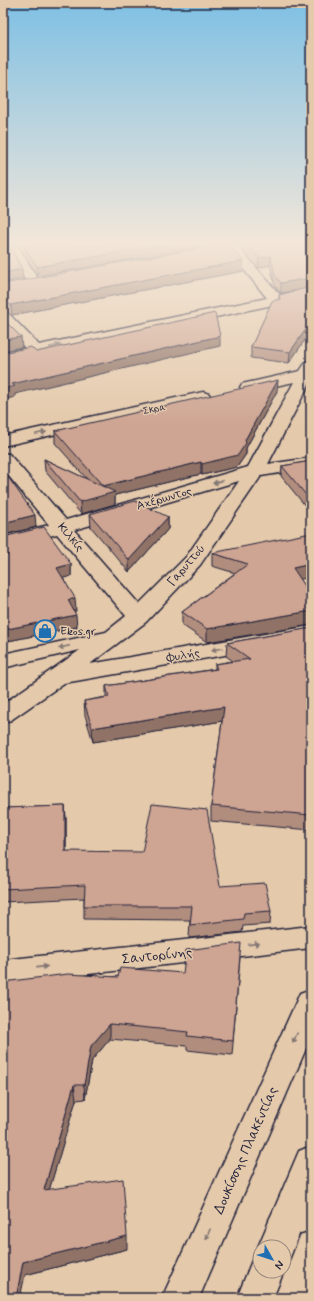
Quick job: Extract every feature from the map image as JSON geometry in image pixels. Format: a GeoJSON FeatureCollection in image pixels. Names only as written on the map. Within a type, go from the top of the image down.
{"type":"FeatureCollection","features":[{"type":"Feature","properties":{"kind":"street"},"geometry":{"type":"LineString","coordinates":[[3,357],[254,306]]}},
{"type":"Feature","properties":{"kind":"street"},"geometry":{"type":"LineString","coordinates":[[3,316],[36,350]]}},
{"type":"Feature","properties":{"kind":"street","name":"Σκρα"},"geometry":{"type":"LineString","coordinates":[[3,441],[228,392],[308,370]]}},
{"type":"Feature","properties":{"kind":"street","name":"Γαρυττού"},"geometry":{"type":"LineString","coordinates":[[3,715],[115,636],[138,617],[193,561],[255,471],[308,370]]}},
{"type":"Feature","properties":{"kind":"street","name":"Κιλκίς"},"geometry":{"type":"LineString","coordinates":[[3,458],[138,617]]}},
{"type":"Feature","properties":{"kind":"street","name":"Αχέρωντος"},"geometry":{"type":"LineString","coordinates":[[3,542],[63,527],[255,471],[311,463]]}},
{"type":"Feature","properties":{"kind":"street","name":"Φυλής"},"geometry":{"type":"LineString","coordinates":[[56,677],[311,633]]}},
{"type":"Feature","properties":{"kind":"street"},"geometry":{"type":"LineString","coordinates":[[3,661],[115,636]]}},
{"type":"Feature","properties":{"kind":"street","name":"Σαντορίνης"},"geometry":{"type":"LineString","coordinates":[[3,972],[311,937]]}},
{"type":"Feature","properties":{"kind":"street","name":"Δουκίσσης Πλακεντίας"},"geometry":{"type":"LineString","coordinates":[[180,1298],[311,1002]]}},
{"type":"Feature","properties":{"kind":"street"},"geometry":{"type":"LineString","coordinates":[[291,1227],[311,1162]]}},
{"type":"Feature","properties":{"kind":"street"},"geometry":{"type":"LineString","coordinates":[[255,1298],[263,1279]]}},
{"type":"Feature","properties":{"kind":"building"},"geometry":{"type":"Polygon","coordinates":[[[270,306],[311,306],[308,312],[311,315],[311,322],[290,352],[251,347],[270,306]]]}},
{"type":"Feature","properties":{"kind":"building"},"geometry":{"type":"Polygon","coordinates":[[[215,313],[220,336],[12,384],[15,386],[3,389],[3,353],[31,347],[36,352],[215,313]]]}},
{"type":"Feature","properties":{"kind":"building"},"geometry":{"type":"Polygon","coordinates":[[[3,319],[21,337],[3,340],[3,319]]]}},
{"type":"Feature","properties":{"kind":"building"},"geometry":{"type":"Polygon","coordinates":[[[278,380],[245,440],[246,443],[238,455],[202,464],[201,462],[103,486],[55,431],[278,380]]]}},
{"type":"Feature","properties":{"kind":"building"},"geometry":{"type":"Polygon","coordinates":[[[44,459],[115,492],[80,502],[44,459]]]}},
{"type":"Feature","properties":{"kind":"building"},"geometry":{"type":"Polygon","coordinates":[[[311,461],[311,501],[282,466],[311,461]]]}},
{"type":"Feature","properties":{"kind":"building"},"geometry":{"type":"Polygon","coordinates":[[[3,470],[35,515],[3,523],[3,470]]]}},
{"type":"Feature","properties":{"kind":"building"},"geometry":{"type":"Polygon","coordinates":[[[135,501],[168,517],[129,560],[90,514],[135,501]]]}},
{"type":"Feature","properties":{"kind":"building"},"geometry":{"type":"Polygon","coordinates":[[[44,527],[71,564],[57,568],[75,598],[68,600],[76,615],[3,630],[3,563],[5,563],[3,556],[8,555],[3,549],[3,537],[44,527]]]}},
{"type":"Feature","properties":{"kind":"building"},"geometry":{"type":"Polygon","coordinates":[[[311,533],[311,564],[293,568],[311,595],[311,611],[207,629],[182,612],[248,564],[212,553],[311,533]]]}},
{"type":"Feature","properties":{"kind":"building"},"geometry":{"type":"Polygon","coordinates":[[[311,628],[311,815],[211,806],[224,707],[92,728],[84,701],[109,697],[106,686],[217,669],[215,664],[250,659],[227,643],[311,628]]]}},
{"type":"Feature","properties":{"kind":"building"},"geometry":{"type":"Polygon","coordinates":[[[152,804],[207,810],[220,886],[265,883],[271,911],[244,913],[243,919],[190,925],[192,906],[84,906],[85,885],[3,889],[3,808],[65,806],[65,851],[142,852],[152,804]]]}},
{"type":"Feature","properties":{"kind":"building"},"geometry":{"type":"Polygon","coordinates":[[[241,943],[233,1041],[187,1036],[188,1032],[110,1024],[91,1046],[84,1085],[74,1085],[44,1190],[123,1179],[127,1236],[23,1262],[16,1298],[3,1298],[3,982],[68,974],[118,977],[120,968],[183,973],[186,950],[241,943]]]}},
{"type":"Feature","properties":{"kind":"place","name":"Ekos.gr"},"geometry":{"type":"Point","coordinates":[45,631]}}]}
